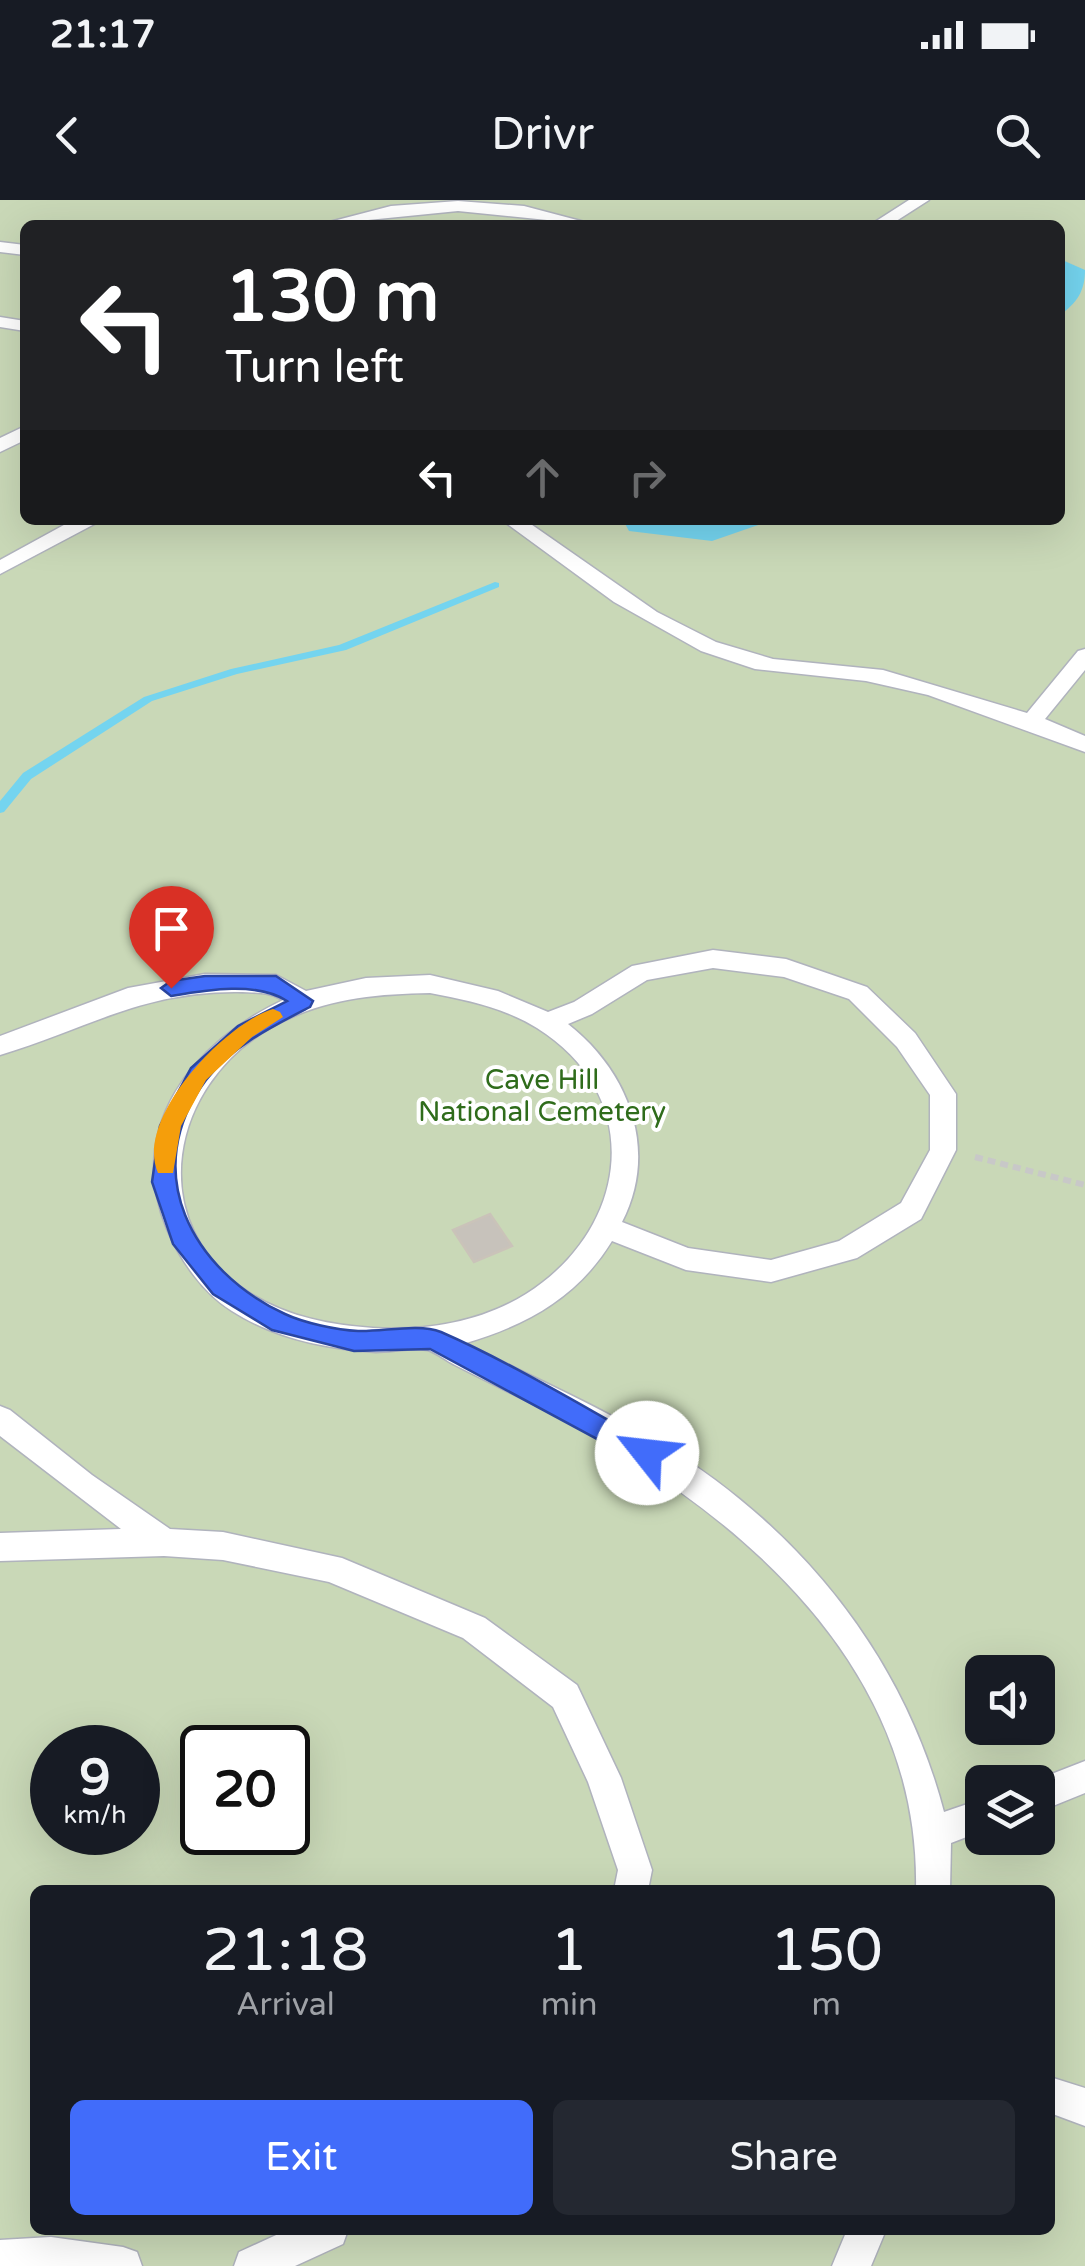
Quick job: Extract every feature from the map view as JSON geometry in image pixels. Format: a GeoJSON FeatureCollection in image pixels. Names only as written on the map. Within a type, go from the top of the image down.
{"type":"FeatureCollection","features":[{"type":"Feature","properties":{"kind":"lane"},"geometry":{"type":"LineString","coordinates":[[886,220],[920,200]]}},
{"type":"Feature","properties":{"kind":"lane"},"geometry":{"type":"LineString","coordinates":[[346,220],[395,208],[479,202],[526,203],[574,220]]}},
{"type":"Feature","properties":{"kind":"lane"},"geometry":{"type":"LineString","coordinates":[[322,220],[335,205]]}},
{"type":"Feature","properties":{"kind":"lane"},"geometry":{"type":"LineString","coordinates":[[0,568],[78,525]]}},
{"type":"Feature","properties":{"kind":"lane"},"geometry":{"type":"LineString","coordinates":[[519,525],[648,612],[711,649],[745,660],[882,677],[974,700],[1085,745]]}},
{"type":"Feature","properties":{"kind":"lane"},"geometry":{"type":"LineString","coordinates":[[1032,721],[1085,656]]}},
{"type":"Feature","properties":{"kind":"lane"},"geometry":{"type":"LineString","coordinates":[[547,1022],[583,1008],[642,972],[714,959],[786,968],[858,993],[906,1040],[942,1094],[943,1150],[911,1212],[848,1250],[770,1271],[686,1258],[608,1228]]}},
{"type":"Feature","properties":{"kind":"lane"},"geometry":{"type":"LineString","coordinates":[[0,1046],[137,994],[205,983],[276,984],[303,1001]]}},
{"type":"Feature","properties":{"kind":"lane"},"geometry":{"type":"LineString","coordinates":[[430,984],[492,996],[547,1022],[593,1062],[621,1113],[627,1170],[608,1228],[567,1278],[506,1318],[433,1340],[354,1341],[280,1324],[221,1287],[181,1238],[163,1182],[170,1126],[199,1074],[245,1032],[303,1001],[366,986],[430,984]]}},
{"type":"Feature","properties":{"kind":"lane"},"geometry":{"type":"LineString","coordinates":[[433,1340],[680,1472],[787,1557],[848,1632],[906,1732],[933,1833],[933,1885]]}},
{"type":"Feature","properties":{"kind":"lane"},"geometry":{"type":"LineString","coordinates":[[0,1419],[81,1484],[164,1542]]}},
{"type":"Feature","properties":{"kind":"lane"},"geometry":{"type":"LineString","coordinates":[[0,1547],[164,1542],[222,1546],[331,1568],[474,1628],[565,1696],[604,1778],[635,1870],[632,1885]]}},
{"type":"Feature","properties":{"kind":"lane"},"geometry":{"type":"LineString","coordinates":[[1055,1789],[1085,1777]]}},
{"type":"Feature","properties":{"kind":"lane"},"geometry":{"type":"LineString","coordinates":[[933,1833],[965,1821]]}},
{"type":"Feature","properties":{"kind":"lane"},"geometry":{"type":"LineString","coordinates":[[1055,2097],[1085,2107]]}},
{"type":"Feature","properties":{"kind":"lane"},"geometry":{"type":"LineString","coordinates":[[253,2266],[318,2235]]}},
{"type":"Feature","properties":{"kind":"lane"},"geometry":{"type":"LineString","coordinates":[[851,2266],[865,2235]]}},
{"type":"Feature","properties":{"kind":"lane"},"geometry":{"type":"LineString","coordinates":[[0,2258],[51,2256],[124,2266]]}},
{"type":"Feature","properties":{"kind":"path"},"geometry":{"type":"LineString","coordinates":[[943,1150],[1085,1185]]}},
{"type":"Feature","properties":{"kind":"green space","name":"Cave Hill National Cemetery"},"geometry":{"type":"Polygon","coordinates":[[[0,200],[1085,200],[1085,2266],[0,2266],[0,200]]]}},
{"type":"Feature","properties":{"kind":"water"},"geometry":{"type":"Polygon","coordinates":[[[1065,261],[1085,270],[1079,296],[1065,311],[1065,261]]]}},
{"type":"Feature","properties":{"kind":"water"},"geometry":{"type":"Polygon","coordinates":[[[626,525],[758,525],[712,541],[629,531],[626,525]]]}},
{"type":"Feature","properties":{"kind":"building"},"geometry":{"type":"Polygon","coordinates":[[[490,1214],[512,1246],[474,1262],[453,1230],[490,1214]]]}},
{"type":"Feature","properties":{"kind":"waterway"},"geometry":{"type":"LineString","coordinates":[[0,809],[27,776],[148,699],[235,671],[342,648],[495,585]]}},
{"type":"Feature","properties":{"kind":"slow traffic"},"geometry":{"type":"LineString","coordinates":[[165,1166],[170,1126],[199,1074],[245,1032],[273,1017]]}},
{"type":"Feature","properties":{"kind":"route"},"geometry":{"type":"LineString","coordinates":[[171,988],[205,983],[276,984],[303,1001],[245,1032],[199,1074],[170,1126],[163,1182],[181,1238],[221,1287],[280,1324],[354,1341],[433,1340],[647,1453]]}}]}
